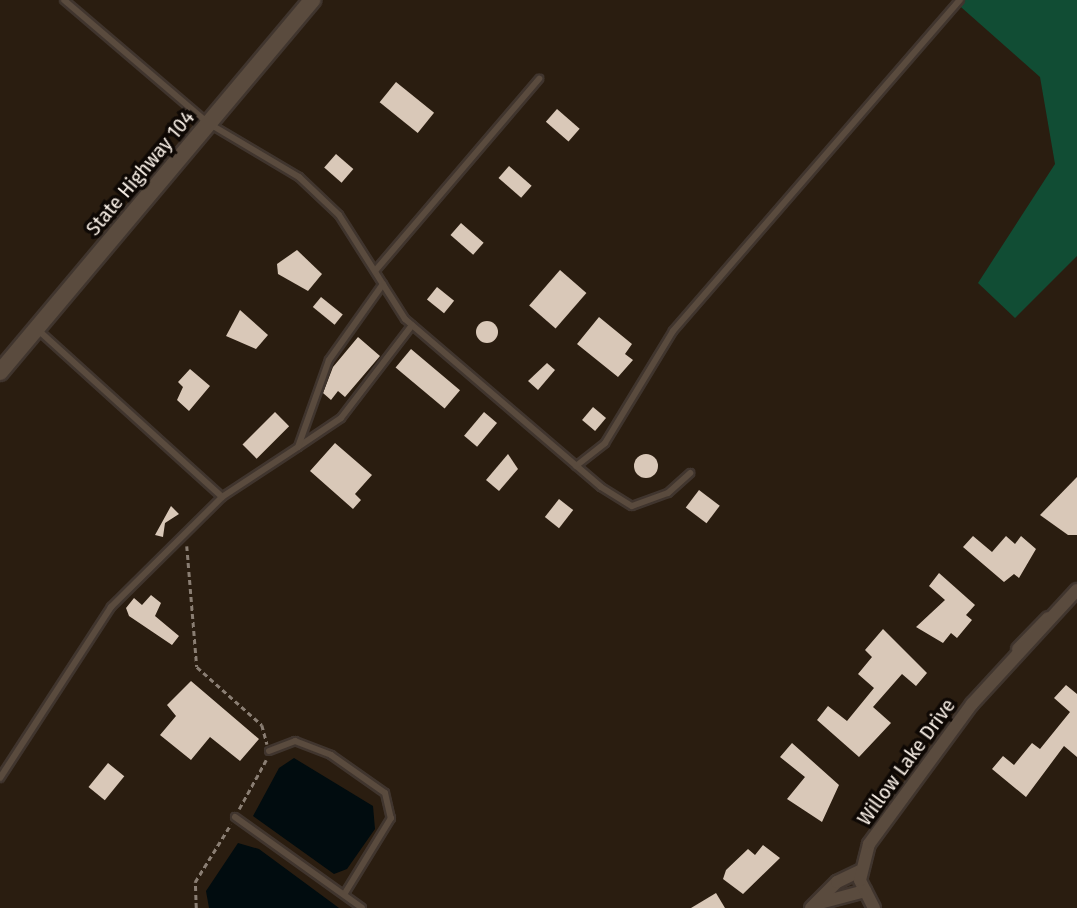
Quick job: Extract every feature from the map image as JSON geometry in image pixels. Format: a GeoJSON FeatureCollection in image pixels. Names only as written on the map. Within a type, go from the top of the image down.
{"type":"FeatureCollection","features":[{"type":"Feature","properties":{"kind":"main road","name":"State Highway 104"},"geometry":{"type":"LineString","coordinates":[[0,372],[312,0]]}},
{"type":"Feature","properties":{"kind":"street","name":"Willow Lake Drive"},"geometry":{"type":"LineString","coordinates":[[860,871],[869,844],[930,756],[1017,649],[1039,638],[1048,617],[1077,590]]}},
{"type":"Feature","properties":{"kind":"street"},"geometry":{"type":"LineString","coordinates":[[812,907],[860,871],[865,891],[874,908]]}},
{"type":"Feature","properties":{"kind":"street"},"geometry":{"type":"LineString","coordinates":[[812,907],[865,891]]}},
{"type":"Feature","properties":{"kind":"lane"},"geometry":{"type":"LineString","coordinates":[[64,0],[208,123],[299,177],[339,215],[412,325],[576,466],[632,506],[668,492],[690,473]]}},
{"type":"Feature","properties":{"kind":"lane"},"geometry":{"type":"LineString","coordinates":[[576,466],[605,443],[673,331],[960,0]]}},
{"type":"Feature","properties":{"kind":"lane"},"geometry":{"type":"LineString","coordinates":[[375,271],[539,79]]}},
{"type":"Feature","properties":{"kind":"lane"},"geometry":{"type":"LineString","coordinates":[[298,447],[329,360],[383,284]]}},
{"type":"Feature","properties":{"kind":"lane"},"geometry":{"type":"LineString","coordinates":[[0,778],[111,607],[187,535],[222,497],[341,418],[412,325]]}},
{"type":"Feature","properties":{"kind":"lane"},"geometry":{"type":"LineString","coordinates":[[36,329],[222,497]]}},
{"type":"Feature","properties":{"kind":"lane"},"geometry":{"type":"LineString","coordinates":[[269,751],[295,741],[331,755],[385,793],[391,818],[345,893]]}},
{"type":"Feature","properties":{"kind":"lane"},"geometry":{"type":"LineString","coordinates":[[235,817],[345,893],[362,908]]}},
{"type":"Feature","properties":{"kind":"path"},"geometry":{"type":"LineString","coordinates":[[187,535],[197,667],[261,725],[269,751],[235,817],[195,882],[196,908]]}},
{"type":"Feature","properties":{"kind":"green space"},"geometry":{"type":"Polygon","coordinates":[[[953,0],[1077,0],[1077,256],[1015,318],[978,283],[1055,164],[1040,77],[953,0]]]}},
{"type":"Feature","properties":{"kind":"shaded area"},"geometry":{"type":"Polygon","coordinates":[[[294,758],[373,806],[375,829],[347,869],[334,874],[253,816],[279,768],[294,758]]]}},
{"type":"Feature","properties":{"kind":"shaded area"},"geometry":{"type":"Polygon","coordinates":[[[238,843],[259,849],[339,908],[209,908],[206,891],[238,843]]]}},
{"type":"Feature","properties":{"kind":"building"},"geometry":{"type":"Polygon","coordinates":[[[396,82],[434,113],[418,133],[380,102],[396,82]]]}},
{"type":"Feature","properties":{"kind":"building"},"geometry":{"type":"Polygon","coordinates":[[[557,109],[580,129],[568,142],[546,122],[557,109]]]}},
{"type":"Feature","properties":{"kind":"building"},"geometry":{"type":"Polygon","coordinates":[[[336,154],[353,169],[342,183],[324,168],[336,154]]]}},
{"type":"Feature","properties":{"kind":"building"},"geometry":{"type":"Polygon","coordinates":[[[509,166],[532,186],[521,198],[499,178],[509,166]]]}},
{"type":"Feature","properties":{"kind":"building"},"geometry":{"type":"Polygon","coordinates":[[[461,223],[484,243],[473,255],[451,235],[461,223]]]}},
{"type":"Feature","properties":{"kind":"building"},"geometry":{"type":"Polygon","coordinates":[[[297,250],[322,274],[308,291],[278,274],[277,264],[297,250]]]}},
{"type":"Feature","properties":{"kind":"building"},"geometry":{"type":"Polygon","coordinates":[[[560,270],[586,293],[556,328],[529,305],[560,270]]]}},
{"type":"Feature","properties":{"kind":"building"},"geometry":{"type":"Polygon","coordinates":[[[437,287],[454,301],[444,313],[427,299],[437,287]]]}},
{"type":"Feature","properties":{"kind":"building"},"geometry":{"type":"Polygon","coordinates":[[[321,297],[343,315],[335,325],[313,307],[321,297]]]}},
{"type":"Feature","properties":{"kind":"building"},"geometry":{"type":"Polygon","coordinates":[[[240,310],[268,335],[256,349],[226,336],[240,310]]]}},
{"type":"Feature","properties":{"kind":"building"},"geometry":{"type":"Polygon","coordinates":[[[599,317],[632,344],[625,354],[633,360],[618,377],[577,344],[599,317]]]}},
{"type":"Feature","properties":{"kind":"building"},"geometry":{"type":"Polygon","coordinates":[[[487,321],[495,324],[498,332],[495,340],[487,343],[479,340],[476,332],[479,324],[487,321]]]}},
{"type":"Feature","properties":{"kind":"building"},"geometry":{"type":"Polygon","coordinates":[[[358,337],[380,356],[345,397],[338,391],[331,400],[323,393],[333,367],[358,337]]]}},
{"type":"Feature","properties":{"kind":"building"},"geometry":{"type":"Polygon","coordinates":[[[411,349],[460,390],[445,409],[396,367],[411,349]]]}},
{"type":"Feature","properties":{"kind":"building"},"geometry":{"type":"Polygon","coordinates":[[[547,363],[555,370],[538,390],[528,381],[547,363]]]}},
{"type":"Feature","properties":{"kind":"building"},"geometry":{"type":"Polygon","coordinates":[[[190,369],[210,386],[189,411],[177,400],[183,387],[178,382],[190,369]]]}},
{"type":"Feature","properties":{"kind":"building"},"geometry":{"type":"Polygon","coordinates":[[[593,407],[606,418],[595,431],[582,420],[593,407]]]}},
{"type":"Feature","properties":{"kind":"building"},"geometry":{"type":"Polygon","coordinates":[[[275,412],[289,426],[257,459],[242,445],[275,412]]]}},
{"type":"Feature","properties":{"kind":"building"},"geometry":{"type":"Polygon","coordinates":[[[484,412],[497,423],[477,447],[464,436],[484,412]]]}},
{"type":"Feature","properties":{"kind":"building"},"geometry":{"type":"Polygon","coordinates":[[[335,443],[372,475],[355,494],[361,500],[353,509],[310,471],[335,443]]]}},
{"type":"Feature","properties":{"kind":"building"},"geometry":{"type":"Polygon","coordinates":[[[508,454],[518,469],[499,491],[486,480],[508,454]]]}},
{"type":"Feature","properties":{"kind":"building"},"geometry":{"type":"Polygon","coordinates":[[[641,454],[651,454],[658,461],[658,471],[651,478],[641,478],[634,471],[634,461],[641,454]]]}},
{"type":"Feature","properties":{"kind":"building"},"geometry":{"type":"Polygon","coordinates":[[[1077,477],[1077,535],[1068,535],[1040,515],[1077,477]]]}},
{"type":"Feature","properties":{"kind":"building"},"geometry":{"type":"Polygon","coordinates":[[[699,490],[720,506],[707,523],[686,508],[699,490]]]}},
{"type":"Feature","properties":{"kind":"building"},"geometry":{"type":"Polygon","coordinates":[[[559,499],[573,510],[559,528],[545,517],[559,499]]]}},
{"type":"Feature","properties":{"kind":"building"},"geometry":{"type":"Polygon","coordinates":[[[171,506],[179,514],[165,523],[163,537],[155,535],[171,506]]]}},
{"type":"Feature","properties":{"kind":"building"},"geometry":{"type":"Polygon","coordinates":[[[973,536],[992,552],[1006,536],[1015,544],[1021,536],[1036,549],[1019,578],[1014,574],[1004,582],[963,547],[973,536]]]}},
{"type":"Feature","properties":{"kind":"building"},"geometry":{"type":"Polygon","coordinates":[[[939,573],[975,605],[966,615],[972,620],[957,638],[951,633],[943,643],[916,627],[945,600],[929,586],[939,573]]]}},
{"type":"Feature","properties":{"kind":"building"},"geometry":{"type":"Polygon","coordinates":[[[151,595],[161,603],[155,616],[179,636],[172,645],[129,616],[126,608],[134,598],[142,605],[151,595]]]}},
{"type":"Feature","properties":{"kind":"building"},"geometry":{"type":"Polygon","coordinates":[[[883,629],[927,673],[916,686],[902,674],[873,707],[891,723],[859,757],[817,720],[828,706],[847,721],[874,688],[858,674],[872,657],[865,650],[883,629]]]}},
{"type":"Feature","properties":{"kind":"building"},"geometry":{"type":"Polygon","coordinates":[[[191,681],[259,739],[240,761],[210,737],[191,760],[160,735],[176,716],[167,705],[191,681]]]}},
{"type":"Feature","properties":{"kind":"building"},"geometry":{"type":"Polygon","coordinates":[[[1066,685],[1077,694],[1077,757],[1064,746],[1026,797],[992,769],[1003,756],[1014,765],[1032,743],[1040,749],[1070,712],[1054,698],[1066,685]]]}},
{"type":"Feature","properties":{"kind":"building"},"geometry":{"type":"Polygon","coordinates":[[[792,743],[839,785],[822,822],[787,799],[805,777],[780,757],[792,743]]]}},
{"type":"Feature","properties":{"kind":"building"},"geometry":{"type":"Polygon","coordinates":[[[108,763],[124,776],[105,800],[88,787],[108,763]]]}},
{"type":"Feature","properties":{"kind":"building"},"geometry":{"type":"Polygon","coordinates":[[[763,845],[780,858],[743,894],[723,879],[726,870],[748,849],[755,855],[763,845]]]}},
{"type":"Feature","properties":{"kind":"building"},"geometry":{"type":"Polygon","coordinates":[[[716,893],[725,908],[691,908],[716,893]]]}}]}
